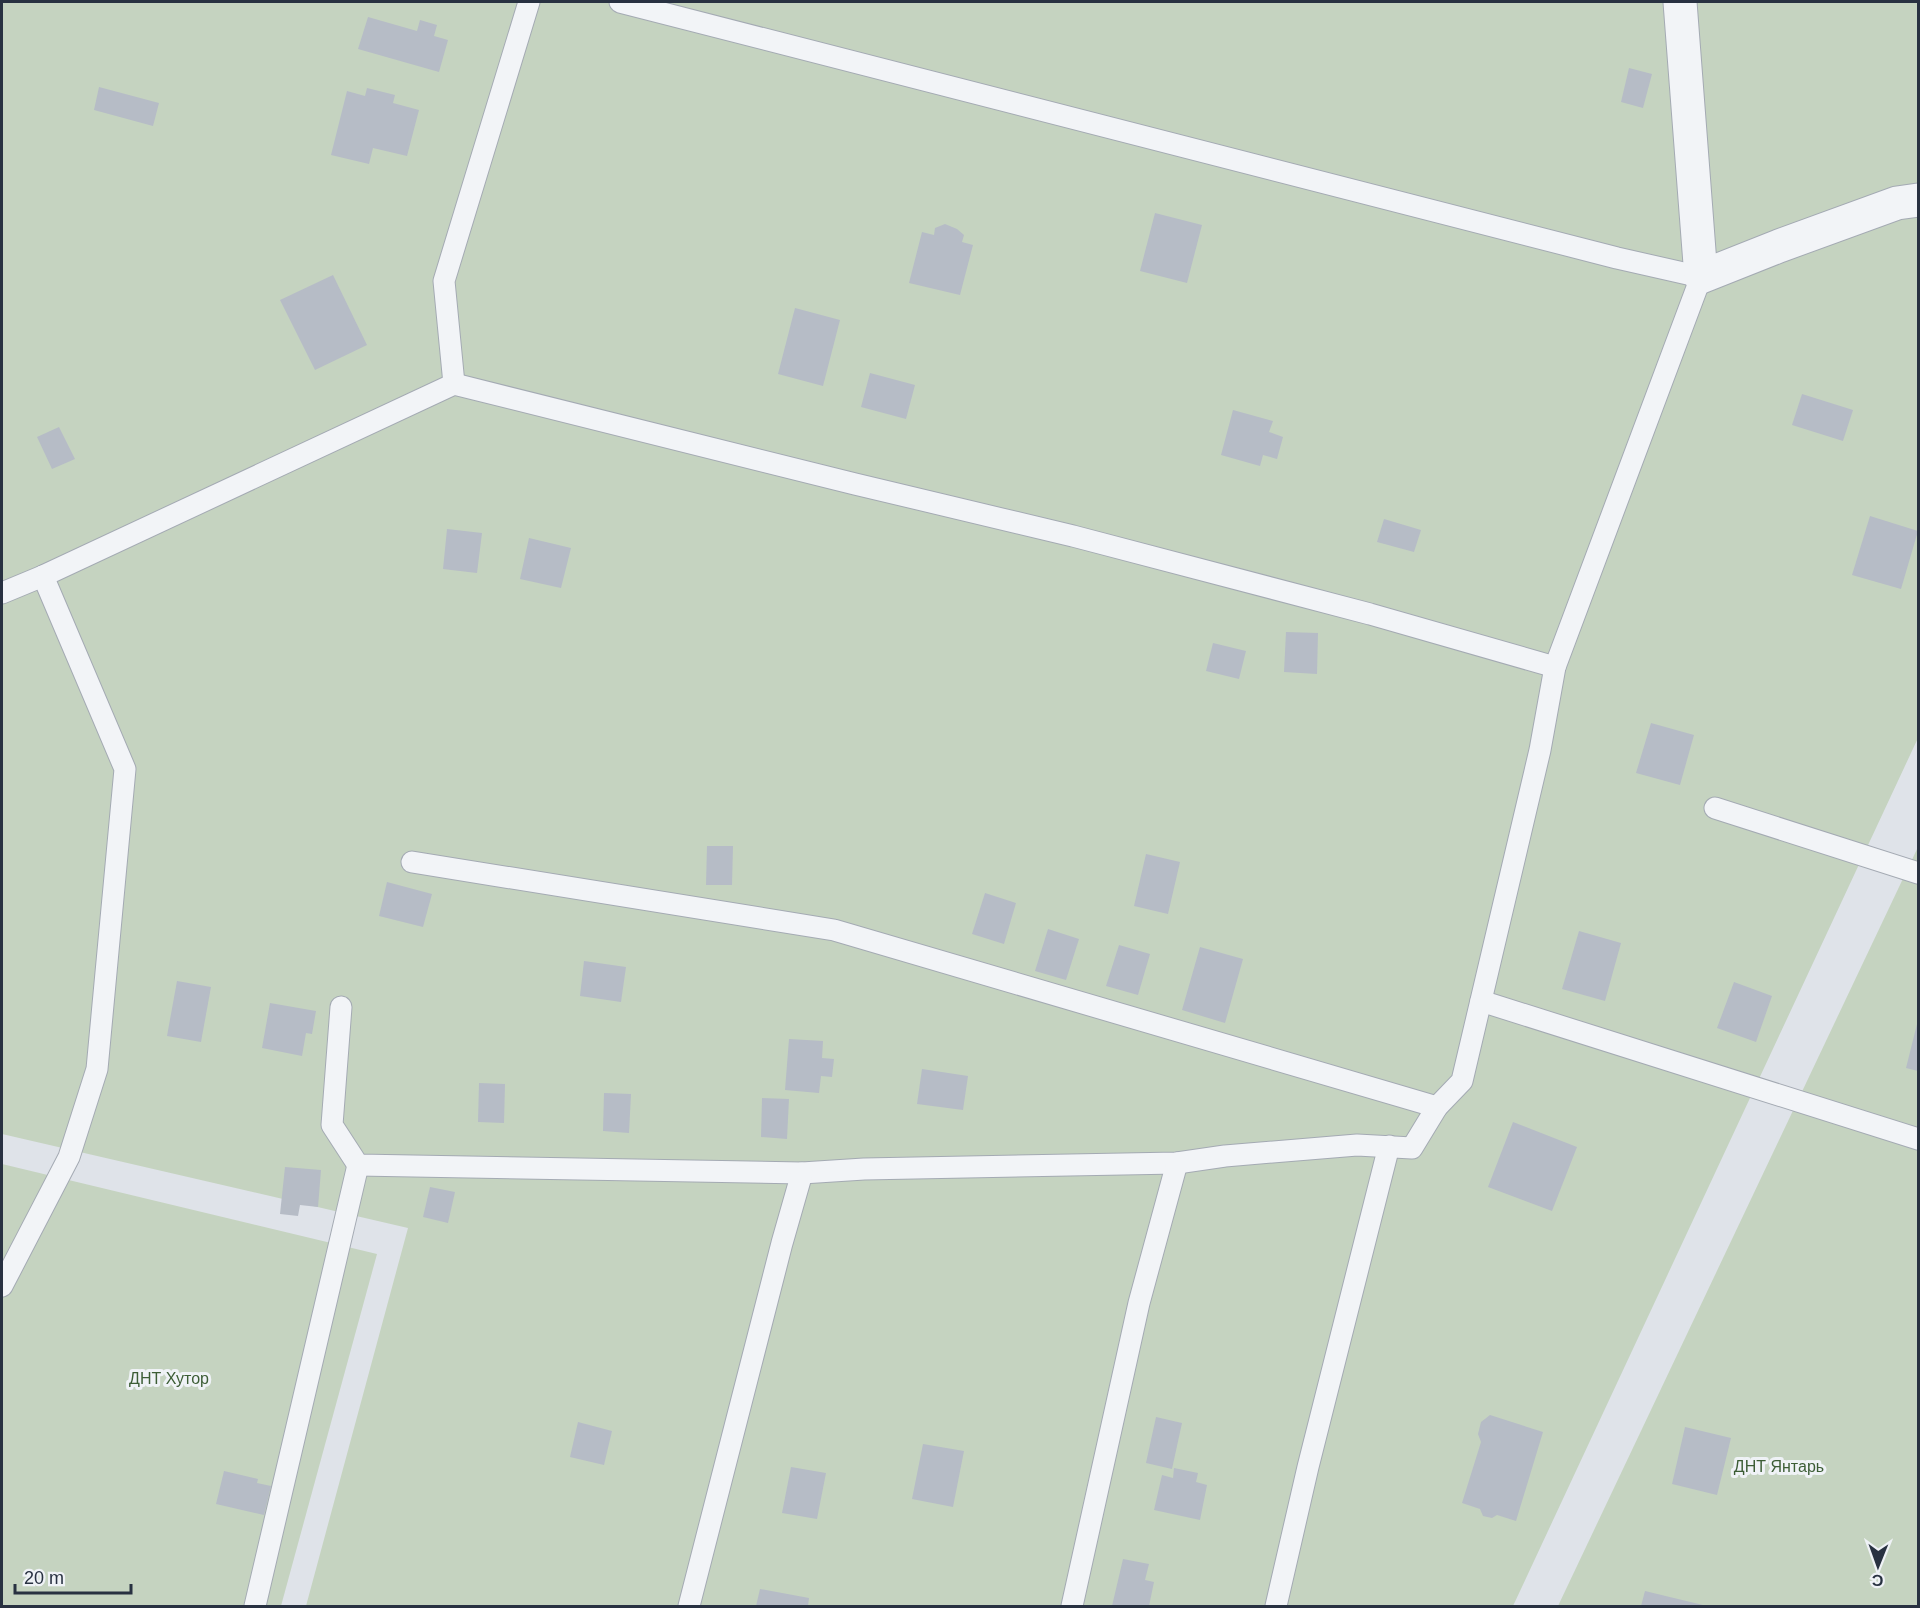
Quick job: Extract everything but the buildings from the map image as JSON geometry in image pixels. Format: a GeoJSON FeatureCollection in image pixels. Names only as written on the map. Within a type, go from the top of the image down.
{"type":"FeatureCollection","features":[{"type":"Feature","properties":{"kind":"street"},"geometry":{"type":"LineString","coordinates":[[1680,2],[1701,277],[1887,207],[1918,200]]}},
{"type":"Feature","properties":{"kind":"lane"},"geometry":{"type":"LineString","coordinates":[[454,384],[444,281],[529,2]]}},
{"type":"Feature","properties":{"kind":"lane"},"geometry":{"type":"LineString","coordinates":[[358,1165],[802,1173],[864,1169],[1177,1163],[1225,1156],[1357,1145],[1412,1148],[1437,1107],[1462,1081],[1540,750],[1555,667],[1701,277],[1617,258],[620,2]]}},
{"type":"Feature","properties":{"kind":"lane"},"geometry":{"type":"LineString","coordinates":[[2,593],[454,384],[1073,536],[1370,614],[1555,667]]}},
{"type":"Feature","properties":{"kind":"lane"},"geometry":{"type":"LineString","coordinates":[[2,1287],[69,1157],[98,1069],[125,769],[43,576]]}},
{"type":"Feature","properties":{"kind":"lane"},"geometry":{"type":"LineString","coordinates":[[1714,808],[1918,873]]}},
{"type":"Feature","properties":{"kind":"lane"},"geometry":{"type":"LineString","coordinates":[[412,862],[834,930],[1437,1107]]}},
{"type":"Feature","properties":{"kind":"lane"},"geometry":{"type":"LineString","coordinates":[[1481,1001],[1918,1139]]}},
{"type":"Feature","properties":{"kind":"lane"},"geometry":{"type":"LineString","coordinates":[[255,1606],[358,1165],[332,1125],[341,1007]]}},
{"type":"Feature","properties":{"kind":"lane"},"geometry":{"type":"LineString","coordinates":[[1276,1606],[1308,1467],[1389,1146]]}},
{"type":"Feature","properties":{"kind":"lane"},"geometry":{"type":"LineString","coordinates":[[1072,1606],[1139,1303],[1177,1163]]}},
{"type":"Feature","properties":{"kind":"lane"},"geometry":{"type":"LineString","coordinates":[[689,1606],[802,1173]]}},
{"type":"Feature","properties":{"kind":"green space"},"geometry":{"type":"Polygon","coordinates":[[[2,2],[1918,2],[1918,738],[1513,1606],[306,1606],[408,1228],[2,1134],[2,2]]]}},
{"type":"Feature","properties":{"kind":"green space","name":"ДНТ Янтарь"},"geometry":{"type":"Polygon","coordinates":[[[1918,847],[1918,1606],[1558,1606],[1918,847]]]}},
{"type":"Feature","properties":{"kind":"green space","name":"ДНТ Хутор"},"geometry":{"type":"Polygon","coordinates":[[[2,1164],[377,1254],[281,1606],[2,1606],[2,1164]]]}}]}
